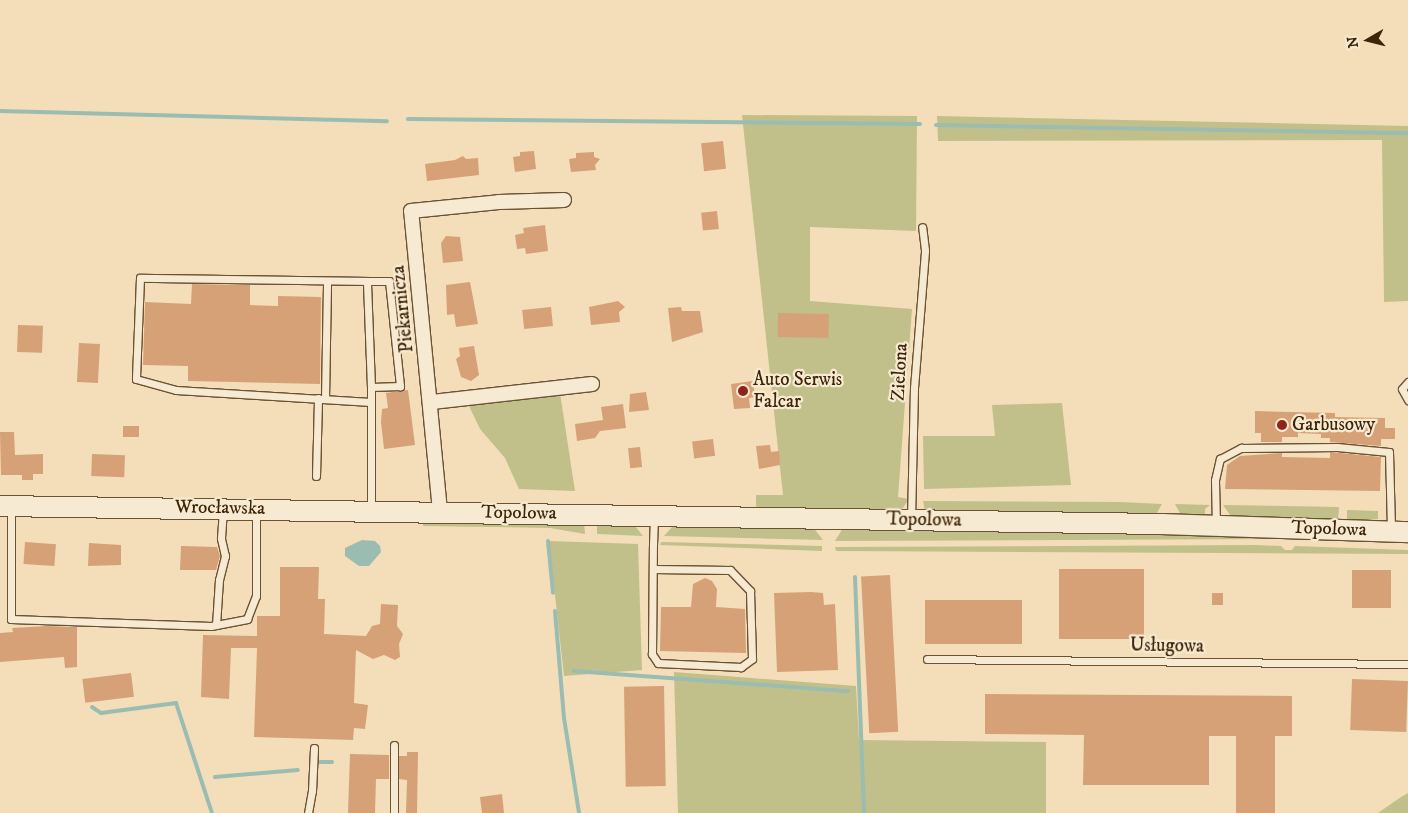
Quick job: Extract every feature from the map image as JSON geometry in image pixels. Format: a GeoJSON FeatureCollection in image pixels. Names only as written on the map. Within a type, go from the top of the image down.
{"type":"FeatureCollection","features":[{"type":"Feature","properties":{"kind":"main road","name":"Wrocławska"},"geometry":{"type":"LineString","coordinates":[[6,506],[440,511]]}},
{"type":"Feature","properties":{"kind":"main road","name":"Topolowa"},"geometry":{"type":"LineString","coordinates":[[440,511],[1216,526],[1400,532]]}},
{"type":"Feature","properties":{"kind":"street","name":"Piekarnicza"},"geometry":{"type":"LineString","coordinates":[[440,511],[432,402],[411,211],[499,202],[564,200]]}},
{"type":"Feature","properties":{"kind":"street"},"geometry":{"type":"LineString","coordinates":[[432,402],[592,384]]}},
{"type":"Feature","properties":{"kind":"lane","name":"Zielona"},"geometry":{"type":"LineString","coordinates":[[911,520],[914,388],[925,250],[922,227]]}},
{"type":"Feature","properties":{"kind":"lane"},"geometry":{"type":"LineString","coordinates":[[371,388],[400,386],[389,281],[140,278],[136,379],[176,390],[371,402]]}},
{"type":"Feature","properties":{"kind":"lane"},"geometry":{"type":"LineString","coordinates":[[316,476],[327,281]]}},
{"type":"Feature","properties":{"kind":"lane"},"geometry":{"type":"LineString","coordinates":[[367,281],[371,388],[371,510]]}},
{"type":"Feature","properties":{"kind":"lane"},"geometry":{"type":"LineString","coordinates":[[1408,382],[1402,389],[1408,400]]}},
{"type":"Feature","properties":{"kind":"lane"},"geometry":{"type":"LineString","coordinates":[[1216,526],[1215,480],[1220,459],[1241,448],[1337,447],[1389,452],[1400,532]]}},
{"type":"Feature","properties":{"kind":"lane"},"geometry":{"type":"LineString","coordinates":[[6,506],[11,619],[216,625],[247,619],[256,596],[256,509]]}},
{"type":"Feature","properties":{"kind":"lane"},"geometry":{"type":"LineString","coordinates":[[216,625],[219,580],[225,556],[221,538],[223,508]]}},
{"type":"Feature","properties":{"kind":"lane"},"geometry":{"type":"LineString","coordinates":[[653,569],[730,570],[750,591],[752,659],[741,667],[658,663],[652,654],[653,569],[655,515]]}},
{"type":"Feature","properties":{"kind":"lane","name":"Usługowa"},"geometry":{"type":"LineString","coordinates":[[927,659],[1408,664]]}},
{"type":"Feature","properties":{"kind":"lane"},"geometry":{"type":"LineString","coordinates":[[394,745],[394,813]]}},
{"type":"Feature","properties":{"kind":"lane"},"geometry":{"type":"LineString","coordinates":[[308,813],[312,791],[314,748]]}},
{"type":"Feature","properties":{"kind":"shaded area"},"geometry":{"type":"Polygon","coordinates":[[[742,115],[917,116],[916,231],[810,227],[810,301],[912,309],[898,497],[909,499],[900,512],[758,509],[756,506],[756,495],[783,495],[742,115]]]}},
{"type":"Feature","properties":{"kind":"shaded area"},"geometry":{"type":"Polygon","coordinates":[[[937,116],[1408,126],[1408,301],[1384,302],[1382,140],[938,141],[937,116]]]}},
{"type":"Feature","properties":{"kind":"shaded area"},"geometry":{"type":"Polygon","coordinates":[[[560,393],[575,491],[519,489],[505,458],[480,429],[469,406],[560,393]]]}},
{"type":"Feature","properties":{"kind":"shaded area"},"geometry":{"type":"Polygon","coordinates":[[[1062,403],[1071,485],[924,489],[923,436],[995,436],[992,405],[1062,403]]]}},
{"type":"Feature","properties":{"kind":"shaded area"},"geometry":{"type":"Polygon","coordinates":[[[923,501],[1162,504],[1155,516],[925,511],[923,501]]]}},
{"type":"Feature","properties":{"kind":"shaded area"},"geometry":{"type":"Polygon","coordinates":[[[1175,504],[1210,505],[1205,509],[1205,515],[1182,517],[1175,504]]]}},
{"type":"Feature","properties":{"kind":"shaded area"},"geometry":{"type":"Polygon","coordinates":[[[1223,505],[1339,507],[1338,522],[1233,519],[1223,505]]]}},
{"type":"Feature","properties":{"kind":"shaded area"},"geometry":{"type":"Polygon","coordinates":[[[1347,510],[1378,511],[1378,519],[1347,522],[1347,510]]]}},
{"type":"Feature","properties":{"kind":"shaded area"},"geometry":{"type":"Polygon","coordinates":[[[423,519],[584,523],[585,534],[550,528],[423,526],[423,519]]]}},
{"type":"Feature","properties":{"kind":"shaded area"},"geometry":{"type":"Polygon","coordinates":[[[597,523],[635,526],[643,536],[597,534],[597,523]]]}},
{"type":"Feature","properties":{"kind":"shaded area"},"geometry":{"type":"Polygon","coordinates":[[[673,526],[812,526],[823,540],[664,536],[673,526]]]}},
{"type":"Feature","properties":{"kind":"shaded area"},"geometry":{"type":"Polygon","coordinates":[[[843,528],[1225,532],[1270,539],[835,541],[843,528]]]}},
{"type":"Feature","properties":{"kind":"shaded area"},"geometry":{"type":"Polygon","coordinates":[[[549,541],[638,544],[642,670],[564,676],[549,541]]]}},
{"type":"Feature","properties":{"kind":"shaded area"},"geometry":{"type":"Polygon","coordinates":[[[661,542],[822,546],[822,551],[660,545],[661,542]]]}},
{"type":"Feature","properties":{"kind":"shaded area"},"geometry":{"type":"Polygon","coordinates":[[[1281,546],[1285,550],[1292,550],[1295,546],[1408,550],[1408,554],[836,551],[835,547],[1281,546]]]}},
{"type":"Feature","properties":{"kind":"shaded area"},"geometry":{"type":"Polygon","coordinates":[[[674,672],[856,686],[859,740],[1046,742],[1046,813],[678,813],[674,672]]]}},
{"type":"Feature","properties":{"kind":"shaded area"},"geometry":{"type":"Polygon","coordinates":[[[1408,793],[1408,813],[1378,813],[1398,799],[1408,793]]]}},
{"type":"Feature","properties":{"kind":"water"},"geometry":{"type":"Polygon","coordinates":[[[362,540],[375,541],[380,546],[381,552],[369,566],[359,566],[345,556],[345,548],[362,540]]]}},
{"type":"Feature","properties":{"kind":"building"},"geometry":{"type":"Polygon","coordinates":[[[723,141],[726,169],[704,171],[701,143],[723,141]]]}},
{"type":"Feature","properties":{"kind":"building"},"geometry":{"type":"Polygon","coordinates":[[[534,151],[536,169],[515,172],[513,157],[520,156],[520,152],[534,151]]]}},
{"type":"Feature","properties":{"kind":"building"},"geometry":{"type":"Polygon","coordinates":[[[594,152],[594,157],[600,159],[595,165],[596,170],[571,172],[569,159],[576,158],[576,153],[594,152]]]}},
{"type":"Feature","properties":{"kind":"building"},"geometry":{"type":"Polygon","coordinates":[[[463,156],[466,159],[478,158],[479,175],[427,181],[425,164],[455,160],[463,156]]]}},
{"type":"Feature","properties":{"kind":"building"},"geometry":{"type":"Polygon","coordinates":[[[717,211],[719,229],[703,231],[701,213],[717,211]]]}},
{"type":"Feature","properties":{"kind":"building"},"geometry":{"type":"Polygon","coordinates":[[[545,225],[548,251],[526,254],[525,248],[517,249],[515,235],[524,233],[523,228],[545,225]]]}},
{"type":"Feature","properties":{"kind":"building"},"geometry":{"type":"Polygon","coordinates":[[[446,236],[460,237],[463,261],[443,263],[441,243],[446,236]]]}},
{"type":"Feature","properties":{"kind":"building"},"geometry":{"type":"Polygon","coordinates":[[[470,282],[478,324],[456,327],[454,314],[447,315],[446,285],[470,282]]]}},
{"type":"Feature","properties":{"kind":"building"},"geometry":{"type":"Polygon","coordinates":[[[192,284],[250,285],[250,305],[278,306],[278,296],[321,297],[320,384],[188,381],[188,366],[143,365],[145,302],[191,304],[192,284]]]}},
{"type":"Feature","properties":{"kind":"building"},"geometry":{"type":"Polygon","coordinates":[[[618,301],[625,307],[619,312],[620,322],[591,325],[589,307],[618,301]]]}},
{"type":"Feature","properties":{"kind":"building"},"geometry":{"type":"Polygon","coordinates":[[[551,307],[553,326],[524,329],[522,310],[551,307]]]}},
{"type":"Feature","properties":{"kind":"building"},"geometry":{"type":"Polygon","coordinates":[[[681,307],[682,311],[700,311],[703,332],[672,342],[668,308],[681,307]]]}},
{"type":"Feature","properties":{"kind":"building"},"geometry":{"type":"Polygon","coordinates":[[[778,313],[829,314],[829,338],[778,337],[778,313]]]}},
{"type":"Feature","properties":{"kind":"building"},"geometry":{"type":"Polygon","coordinates":[[[18,325],[43,326],[42,353],[17,352],[18,325]]]}},
{"type":"Feature","properties":{"kind":"building"},"geometry":{"type":"Polygon","coordinates":[[[79,343],[100,344],[98,383],[77,382],[79,343]]]}},
{"type":"Feature","properties":{"kind":"building"},"geometry":{"type":"Polygon","coordinates":[[[474,346],[479,375],[471,381],[461,377],[456,359],[460,356],[459,348],[474,346]]]}},
{"type":"Feature","properties":{"kind":"building","name":"Auto Serwis Falcar"},"geometry":{"type":"Polygon","coordinates":[[[753,381],[755,397],[749,398],[750,408],[734,409],[731,384],[753,381]]]}},
{"type":"Feature","properties":{"kind":"building"},"geometry":{"type":"Polygon","coordinates":[[[408,390],[415,445],[384,449],[381,422],[382,409],[388,408],[386,393],[408,390]]]}},
{"type":"Feature","properties":{"kind":"building"},"geometry":{"type":"Polygon","coordinates":[[[646,392],[649,410],[629,412],[630,394],[646,392]]]}},
{"type":"Feature","properties":{"kind":"building"},"geometry":{"type":"Polygon","coordinates":[[[623,404],[626,428],[600,431],[595,438],[577,441],[575,424],[603,420],[601,407],[623,404]]]}},
{"type":"Feature","properties":{"kind":"building"},"geometry":{"type":"Polygon","coordinates":[[[1255,411],[1335,413],[1335,417],[1385,418],[1385,428],[1395,428],[1395,439],[1381,439],[1381,446],[1330,442],[1330,438],[1321,438],[1321,434],[1298,433],[1298,437],[1282,437],[1282,442],[1261,442],[1261,433],[1255,433],[1255,411]]]}},
{"type":"Feature","properties":{"kind":"building"},"geometry":{"type":"Polygon","coordinates":[[[123,426],[139,426],[139,437],[123,437],[123,426]]]}},
{"type":"Feature","properties":{"kind":"building"},"geometry":{"type":"Polygon","coordinates":[[[0,432],[14,432],[15,455],[43,454],[43,474],[33,474],[33,480],[22,480],[22,475],[1,475],[0,432]]]}},
{"type":"Feature","properties":{"kind":"building"},"geometry":{"type":"Polygon","coordinates":[[[713,439],[715,456],[694,458],[692,442],[713,439]]]}},
{"type":"Feature","properties":{"kind":"building"},"geometry":{"type":"Polygon","coordinates":[[[770,445],[771,452],[779,451],[780,465],[759,469],[756,446],[770,445]]]}},
{"type":"Feature","properties":{"kind":"building"},"geometry":{"type":"Polygon","coordinates":[[[640,447],[642,467],[630,468],[628,448],[640,447]]]}},
{"type":"Feature","properties":{"kind":"building"},"geometry":{"type":"Polygon","coordinates":[[[1330,452],[1381,457],[1380,491],[1225,489],[1227,465],[1240,456],[1282,453],[1282,457],[1330,458],[1330,452]]]}},
{"type":"Feature","properties":{"kind":"building"},"geometry":{"type":"Polygon","coordinates":[[[92,454],[125,455],[124,477],[91,476],[92,454]]]}},
{"type":"Feature","properties":{"kind":"building"},"geometry":{"type":"Polygon","coordinates":[[[25,542],[56,544],[54,566],[23,564],[25,542]]]}},
{"type":"Feature","properties":{"kind":"building"},"geometry":{"type":"Polygon","coordinates":[[[89,543],[121,545],[121,565],[88,566],[89,543]]]}},
{"type":"Feature","properties":{"kind":"building"},"geometry":{"type":"Polygon","coordinates":[[[181,546],[217,547],[220,556],[216,570],[180,570],[181,546]]]}},
{"type":"Feature","properties":{"kind":"building"},"geometry":{"type":"Polygon","coordinates":[[[280,567],[319,567],[318,599],[325,599],[324,634],[366,636],[372,626],[380,624],[381,604],[398,605],[397,626],[403,634],[399,644],[400,657],[395,660],[384,655],[373,659],[356,650],[354,703],[368,705],[365,729],[354,728],[353,740],[254,737],[257,648],[231,648],[229,699],[201,697],[203,635],[257,636],[257,616],[280,616],[280,567]]]}},
{"type":"Feature","properties":{"kind":"building"},"geometry":{"type":"Polygon","coordinates":[[[1059,569],[1144,569],[1144,639],[1059,639],[1059,569]]]}},
{"type":"Feature","properties":{"kind":"building"},"geometry":{"type":"Polygon","coordinates":[[[1352,570],[1391,570],[1391,608],[1352,608],[1352,570]]]}},
{"type":"Feature","properties":{"kind":"building"},"geometry":{"type":"Polygon","coordinates":[[[890,575],[898,732],[869,733],[861,577],[890,575]]]}},
{"type":"Feature","properties":{"kind":"building"},"geometry":{"type":"Polygon","coordinates":[[[705,578],[712,581],[717,589],[716,607],[745,609],[746,653],[660,651],[661,607],[691,607],[693,584],[705,578]]]}},
{"type":"Feature","properties":{"kind":"building"},"geometry":{"type":"Polygon","coordinates":[[[774,593],[823,593],[824,605],[835,604],[838,670],[777,672],[774,593]]]}},
{"type":"Feature","properties":{"kind":"building"},"geometry":{"type":"Polygon","coordinates":[[[1212,593],[1223,593],[1223,605],[1212,605],[1212,593]]]}},
{"type":"Feature","properties":{"kind":"building"},"geometry":{"type":"Polygon","coordinates":[[[925,600],[1022,600],[1022,644],[925,644],[925,600]]]}},
{"type":"Feature","properties":{"kind":"building"},"geometry":{"type":"Polygon","coordinates":[[[77,627],[77,667],[65,668],[64,657],[0,662],[0,633],[13,632],[12,628],[77,627]]]}},
{"type":"Feature","properties":{"kind":"building"},"geometry":{"type":"Polygon","coordinates":[[[131,673],[134,697],[85,703],[82,679],[131,673]]]}},
{"type":"Feature","properties":{"kind":"building"},"geometry":{"type":"Polygon","coordinates":[[[1352,679],[1408,681],[1406,732],[1350,730],[1352,679]]]}},
{"type":"Feature","properties":{"kind":"building"},"geometry":{"type":"Polygon","coordinates":[[[664,686],[666,786],[626,787],[624,687],[664,686]]]}},
{"type":"Feature","properties":{"kind":"building"},"geometry":{"type":"Polygon","coordinates":[[[985,694],[1292,696],[1292,736],[1275,736],[1275,813],[1236,813],[1236,736],[1209,736],[1209,785],[1083,785],[1084,735],[985,734],[985,694]]]}},
{"type":"Feature","properties":{"kind":"building"},"geometry":{"type":"Polygon","coordinates":[[[407,752],[418,752],[417,813],[406,813],[407,780],[399,779],[399,756],[407,756],[407,752]]]}},
{"type":"Feature","properties":{"kind":"building"},"geometry":{"type":"Polygon","coordinates":[[[350,754],[389,755],[389,779],[376,779],[375,813],[348,813],[350,754]]]}},
{"type":"Feature","properties":{"kind":"building"},"geometry":{"type":"Polygon","coordinates":[[[502,794],[504,813],[482,813],[480,797],[502,794]]]}},
{"type":"Feature","properties":{"kind":"waterway"},"geometry":{"type":"LineString","coordinates":[[0,111],[387,121]]}},
{"type":"Feature","properties":{"kind":"waterway"},"geometry":{"type":"LineString","coordinates":[[408,119],[920,124]]}},
{"type":"Feature","properties":{"kind":"waterway"},"geometry":{"type":"LineString","coordinates":[[936,125],[1408,133]]}},
{"type":"Feature","properties":{"kind":"waterway"},"geometry":{"type":"LineString","coordinates":[[548,541],[553,593]]}},
{"type":"Feature","properties":{"kind":"waterway"},"geometry":{"type":"LineString","coordinates":[[855,577],[864,813]]}},
{"type":"Feature","properties":{"kind":"waterway"},"geometry":{"type":"LineString","coordinates":[[555,611],[564,718],[579,813]]}},
{"type":"Feature","properties":{"kind":"waterway"},"geometry":{"type":"LineString","coordinates":[[574,671],[848,691]]}},
{"type":"Feature","properties":{"kind":"waterway"},"geometry":{"type":"LineString","coordinates":[[92,707],[101,713],[176,703],[212,813]]}},
{"type":"Feature","properties":{"kind":"waterway"},"geometry":{"type":"LineString","coordinates":[[320,762],[332,762]]}},
{"type":"Feature","properties":{"kind":"waterway"},"geometry":{"type":"LineString","coordinates":[[215,777],[298,770]]}},
{"type":"Feature","properties":{"kind":"place","name":"Auto Serwis Falcar"},"geometry":{"type":"Point","coordinates":[743,391]}},
{"type":"Feature","properties":{"kind":"place","name":"Garbusowy"},"geometry":{"type":"Point","coordinates":[1282,425]}}]}
